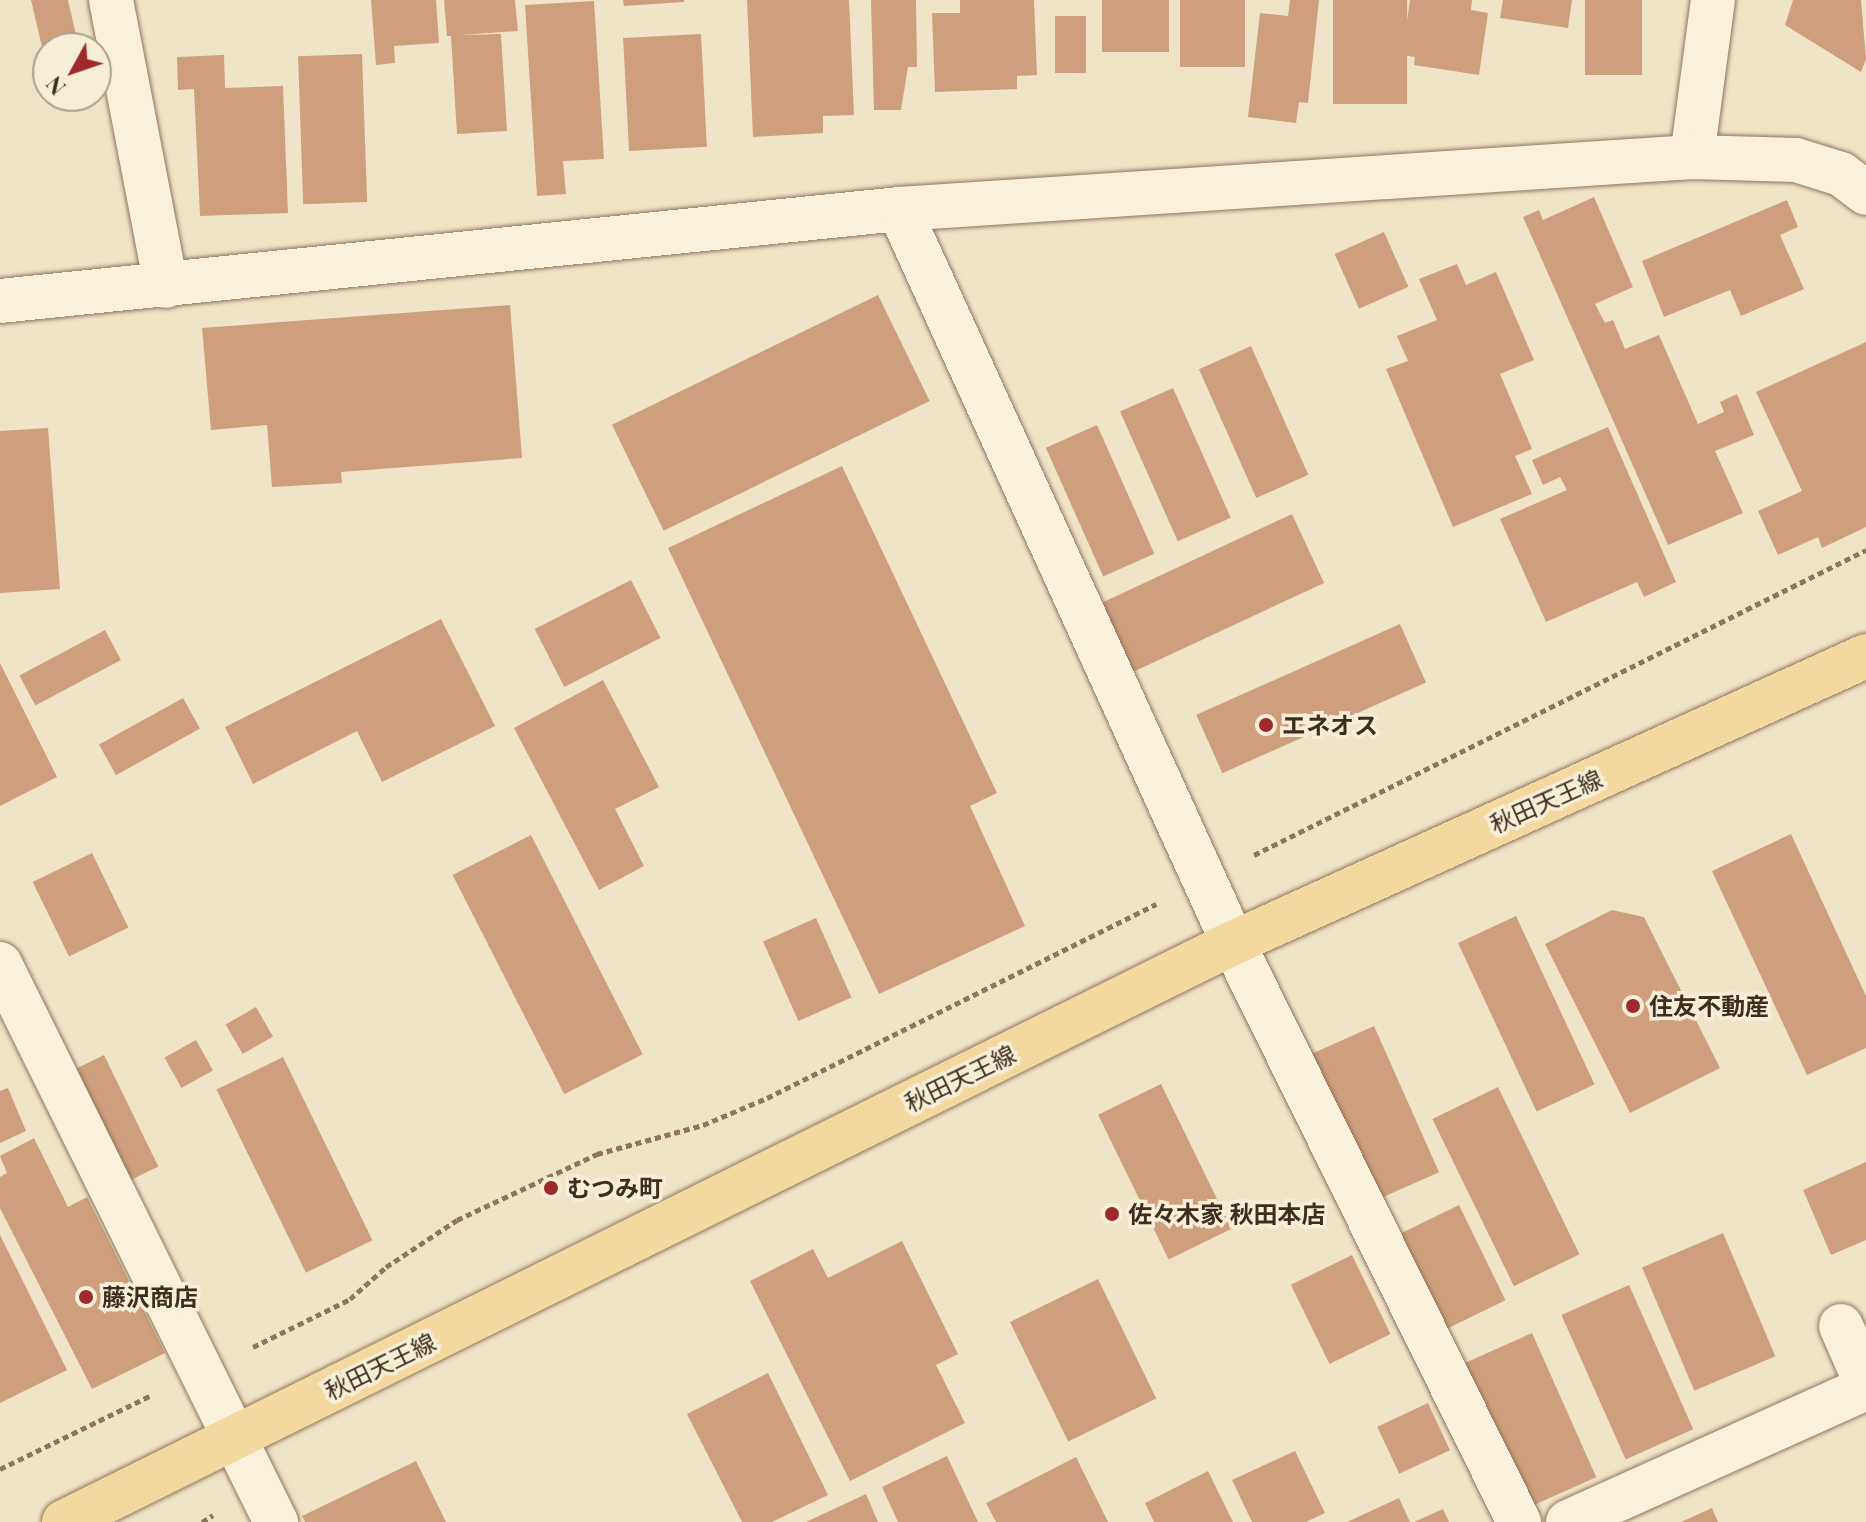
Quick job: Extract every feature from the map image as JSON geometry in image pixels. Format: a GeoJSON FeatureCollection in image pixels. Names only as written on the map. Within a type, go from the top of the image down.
{"type":"FeatureCollection","features":[{"type":"Feature","properties":{"kind":"main road","name":"秋田天王線"},"geometry":{"type":"LineString","coordinates":[[64,1522],[1233,943],[1866,656]]}},
{"type":"Feature","properties":{"kind":"street"},"geometry":{"type":"LineString","coordinates":[[111,0],[166,286]]}},
{"type":"Feature","properties":{"kind":"street"},"geometry":{"type":"LineString","coordinates":[[1692,157],[1713,0]]}},
{"type":"Feature","properties":{"kind":"street"},"geometry":{"type":"LineString","coordinates":[[0,301],[899,209],[1692,157],[1796,160],[1841,174],[1866,193]]}},
{"type":"Feature","properties":{"kind":"street"},"geometry":{"type":"LineString","coordinates":[[899,209],[1233,943],[1519,1522]]}},
{"type":"Feature","properties":{"kind":"street"},"geometry":{"type":"LineString","coordinates":[[0,964],[276,1522]]}},
{"type":"Feature","properties":{"kind":"street"},"geometry":{"type":"LineString","coordinates":[[1568,1522],[1866,1386],[1841,1326]]}},
{"type":"Feature","properties":{"kind":"path"},"geometry":{"type":"LineString","coordinates":[[0,1469],[350,1299],[386,1267],[457,1220],[597,1154],[703,1125],[767,1098],[1866,550]]}},
{"type":"Feature","properties":{"kind":"building"},"geometry":{"type":"Polygon","coordinates":[[[31,0],[68,0],[75,32],[39,32],[31,0]]]}},
{"type":"Feature","properties":{"kind":"building"},"geometry":{"type":"Polygon","coordinates":[[[371,0],[436,0],[439,43],[394,46],[395,63],[376,65],[371,0]]]}},
{"type":"Feature","properties":{"kind":"building"},"geometry":{"type":"Polygon","coordinates":[[[444,0],[515,0],[518,31],[459,35],[501,34],[507,131],[457,134],[451,36],[447,36],[444,0]]]}},
{"type":"Feature","properties":{"kind":"building"},"geometry":{"type":"Polygon","coordinates":[[[623,0],[684,0],[684,2],[624,6],[623,0]]]}},
{"type":"Feature","properties":{"kind":"building"},"geometry":{"type":"Polygon","coordinates":[[[747,0],[849,0],[854,115],[823,116],[823,133],[753,137],[747,0]]]}},
{"type":"Feature","properties":{"kind":"building"},"geometry":{"type":"Polygon","coordinates":[[[871,0],[916,0],[917,67],[908,67],[901,110],[874,110],[871,0]]]}},
{"type":"Feature","properties":{"kind":"building"},"geometry":{"type":"Polygon","coordinates":[[[960,0],[1034,0],[1037,75],[1017,76],[1017,89],[935,92],[932,13],[960,13],[960,0]]]}},
{"type":"Feature","properties":{"kind":"building"},"geometry":{"type":"Polygon","coordinates":[[[1102,0],[1169,0],[1169,52],[1102,52],[1102,0]]]}},
{"type":"Feature","properties":{"kind":"building"},"geometry":{"type":"Polygon","coordinates":[[[1180,0],[1245,0],[1245,67],[1180,67],[1180,0]]]}},
{"type":"Feature","properties":{"kind":"building"},"geometry":{"type":"Polygon","coordinates":[[[1290,0],[1319,0],[1308,103],[1299,102],[1296,123],[1248,117],[1260,13],[1288,16],[1290,0]]]}},
{"type":"Feature","properties":{"kind":"building"},"geometry":{"type":"Polygon","coordinates":[[[1333,0],[1407,0],[1407,104],[1333,104],[1333,0]]]}},
{"type":"Feature","properties":{"kind":"building"},"geometry":{"type":"Polygon","coordinates":[[[1410,0],[1472,0],[1471,10],[1488,13],[1479,75],[1414,65],[1415,57],[1402,55],[1410,0]]]}},
{"type":"Feature","properties":{"kind":"building"},"geometry":{"type":"Polygon","coordinates":[[[1503,0],[1572,0],[1568,28],[1500,18],[1503,0]]]}},
{"type":"Feature","properties":{"kind":"building"},"geometry":{"type":"Polygon","coordinates":[[[1585,0],[1642,0],[1642,75],[1585,75],[1585,0]]]}},
{"type":"Feature","properties":{"kind":"building"},"geometry":{"type":"Polygon","coordinates":[[[1793,0],[1861,0],[1866,59],[1861,72],[1785,25],[1793,0]]]}},
{"type":"Feature","properties":{"kind":"building"},"geometry":{"type":"Polygon","coordinates":[[[594,1],[604,159],[563,161],[566,194],[537,196],[525,5],[594,1]]]}},
{"type":"Feature","properties":{"kind":"building"},"geometry":{"type":"Polygon","coordinates":[[[1055,16],[1086,16],[1086,73],[1055,73],[1055,16]]]}},
{"type":"Feature","properties":{"kind":"building"},"geometry":{"type":"Polygon","coordinates":[[[701,34],[707,147],[629,151],[623,38],[701,34]]]}},
{"type":"Feature","properties":{"kind":"building"},"geometry":{"type":"Polygon","coordinates":[[[362,54],[367,202],[303,204],[298,56],[362,54]]]}},
{"type":"Feature","properties":{"kind":"building"},"geometry":{"type":"Polygon","coordinates":[[[224,55],[225,88],[283,86],[288,213],[200,216],[194,89],[178,90],[177,57],[224,55]]]}},
{"type":"Feature","properties":{"kind":"building"},"geometry":{"type":"Polygon","coordinates":[[[1594,197],[1633,287],[1595,304],[1605,323],[1613,320],[1625,349],[1659,335],[1698,424],[1724,412],[1720,402],[1737,394],[1754,435],[1715,451],[1743,513],[1668,545],[1523,217],[1539,210],[1543,220],[1594,197]]]}},
{"type":"Feature","properties":{"kind":"building"},"geometry":{"type":"Polygon","coordinates":[[[1787,200],[1798,227],[1780,235],[1804,289],[1741,316],[1730,290],[1664,317],[1642,261],[1787,200]]]}},
{"type":"Feature","properties":{"kind":"building"},"geometry":{"type":"Polygon","coordinates":[[[1384,232],[1408,287],[1359,309],[1335,254],[1384,232]]]}},
{"type":"Feature","properties":{"kind":"building"},"geometry":{"type":"Polygon","coordinates":[[[1457,264],[1466,285],[1496,272],[1534,360],[1500,374],[1532,449],[1515,456],[1532,494],[1453,527],[1386,369],[1408,361],[1397,336],[1437,320],[1419,279],[1457,264]]]}},
{"type":"Feature","properties":{"kind":"building"},"geometry":{"type":"Polygon","coordinates":[[[878,295],[930,401],[664,531],[612,425],[878,295]]]}},
{"type":"Feature","properties":{"kind":"building"},"geometry":{"type":"Polygon","coordinates":[[[510,305],[522,458],[341,472],[342,483],[272,487],[267,425],[211,430],[202,328],[510,305]]]}},
{"type":"Feature","properties":{"kind":"building"},"geometry":{"type":"Polygon","coordinates":[[[1866,342],[1866,527],[1822,548],[1818,537],[1778,555],[1758,511],[1802,491],[1756,392],[1866,342]]]}},
{"type":"Feature","properties":{"kind":"building"},"geometry":{"type":"Polygon","coordinates":[[[1251,346],[1308,475],[1256,498],[1199,369],[1251,346]]]}},
{"type":"Feature","properties":{"kind":"building"},"geometry":{"type":"Polygon","coordinates":[[[1173,388],[1231,518],[1178,541],[1120,412],[1173,388]]]}},
{"type":"Feature","properties":{"kind":"building"},"geometry":{"type":"Polygon","coordinates":[[[1097,425],[1154,554],[1103,577],[1046,448],[1097,425]]]}},
{"type":"Feature","properties":{"kind":"building"},"geometry":{"type":"Polygon","coordinates":[[[1608,427],[1676,582],[1644,597],[1637,582],[1546,622],[1500,519],[1567,490],[1560,477],[1543,485],[1532,460],[1608,427]]]}},
{"type":"Feature","properties":{"kind":"building"},"geometry":{"type":"Polygon","coordinates":[[[48,428],[60,589],[0,593],[0,431],[48,428]]]}},
{"type":"Feature","properties":{"kind":"building"},"geometry":{"type":"Polygon","coordinates":[[[842,466],[997,793],[970,806],[1025,926],[879,994],[668,548],[842,466]]]}},
{"type":"Feature","properties":{"kind":"building"},"geometry":{"type":"Polygon","coordinates":[[[1292,514],[1324,583],[1133,672],[1101,603],[1292,514]]]}},
{"type":"Feature","properties":{"kind":"building"},"geometry":{"type":"Polygon","coordinates":[[[631,580],[661,638],[564,687],[535,629],[631,580]]]}},
{"type":"Feature","properties":{"kind":"building"},"geometry":{"type":"Polygon","coordinates":[[[441,619],[495,726],[382,782],[357,731],[253,784],[225,727],[441,619]]]}},
{"type":"Feature","properties":{"kind":"building"},"geometry":{"type":"Polygon","coordinates":[[[1400,624],[1426,682],[1222,773],[1196,715],[1400,624]]]}},
{"type":"Feature","properties":{"kind":"building"},"geometry":{"type":"Polygon","coordinates":[[[105,630],[121,660],[35,706],[19,676],[105,630]]]}},
{"type":"Feature","properties":{"kind":"building"},"geometry":{"type":"Polygon","coordinates":[[[0,663],[57,777],[0,806],[0,663]]]}},
{"type":"Feature","properties":{"kind":"building"},"geometry":{"type":"Polygon","coordinates":[[[603,680],[659,787],[615,809],[644,866],[599,890],[514,728],[603,680]]]}},
{"type":"Feature","properties":{"kind":"building"},"geometry":{"type":"Polygon","coordinates":[[[183,698],[200,729],[116,775],[99,745],[183,698]]]}},
{"type":"Feature","properties":{"kind":"building"},"geometry":{"type":"Polygon","coordinates":[[[1791,834],[1866,996],[1866,1048],[1807,1075],[1712,871],[1791,834]]]}},
{"type":"Feature","properties":{"kind":"building"},"geometry":{"type":"Polygon","coordinates":[[[531,835],[643,1054],[564,1094],[453,875],[531,835]]]}},
{"type":"Feature","properties":{"kind":"building"},"geometry":{"type":"Polygon","coordinates":[[[92,853],[128,928],[69,957],[33,882],[92,853]]]}},
{"type":"Feature","properties":{"kind":"building","name":"住友不動産"},"geometry":{"type":"Polygon","coordinates":[[[1612,910],[1644,917],[1720,1068],[1630,1113],[1545,944],[1612,910]]]}},
{"type":"Feature","properties":{"kind":"building"},"geometry":{"type":"Polygon","coordinates":[[[1516,916],[1595,1085],[1537,1112],[1458,943],[1516,916]]]}},
{"type":"Feature","properties":{"kind":"building"},"geometry":{"type":"Polygon","coordinates":[[[816,918],[851,997],[798,1021],[763,942],[816,918]]]}},
{"type":"Feature","properties":{"kind":"building"},"geometry":{"type":"Polygon","coordinates":[[[256,1007],[273,1036],[243,1054],[226,1024],[256,1007]]]}},
{"type":"Feature","properties":{"kind":"building"},"geometry":{"type":"Polygon","coordinates":[[[1374,1026],[1439,1172],[1377,1200],[1312,1054],[1374,1026]]]}},
{"type":"Feature","properties":{"kind":"building"},"geometry":{"type":"Polygon","coordinates":[[[196,1040],[213,1071],[181,1088],[165,1057],[196,1040]]]}},
{"type":"Feature","properties":{"kind":"building"},"geometry":{"type":"Polygon","coordinates":[[[104,1055],[158,1166],[129,1181],[74,1069],[104,1055]]]}},
{"type":"Feature","properties":{"kind":"building"},"geometry":{"type":"Polygon","coordinates":[[[283,1057],[372,1240],[306,1273],[216,1089],[283,1057]]]}},
{"type":"Feature","properties":{"kind":"building"},"geometry":{"type":"Polygon","coordinates":[[[1161,1084],[1232,1229],[1169,1259],[1098,1115],[1161,1084]]]}},
{"type":"Feature","properties":{"kind":"building"},"geometry":{"type":"Polygon","coordinates":[[[1498,1087],[1580,1254],[1514,1286],[1432,1119],[1498,1087]]]}},
{"type":"Feature","properties":{"kind":"building"},"geometry":{"type":"Polygon","coordinates":[[[8,1088],[26,1131],[0,1143],[0,1091],[8,1088]]]}},
{"type":"Feature","properties":{"kind":"building"},"geometry":{"type":"Polygon","coordinates":[[[34,1138],[68,1207],[87,1197],[165,1353],[92,1389],[0,1208],[0,1177],[7,1173],[0,1156],[34,1138]]]}},
{"type":"Feature","properties":{"kind":"building"},"geometry":{"type":"Polygon","coordinates":[[[1866,1162],[1866,1240],[1831,1255],[1803,1190],[1866,1162]]]}},
{"type":"Feature","properties":{"kind":"building"},"geometry":{"type":"Polygon","coordinates":[[[1459,1205],[1505,1300],[1444,1330],[1398,1235],[1459,1205]]]}},
{"type":"Feature","properties":{"kind":"building"},"geometry":{"type":"Polygon","coordinates":[[[1723,1233],[1775,1356],[1694,1391],[1642,1267],[1723,1233]]]}},
{"type":"Feature","properties":{"kind":"building"},"geometry":{"type":"Polygon","coordinates":[[[0,1235],[67,1370],[0,1403],[0,1235]]]}},
{"type":"Feature","properties":{"kind":"building"},"geometry":{"type":"Polygon","coordinates":[[[902,1241],[958,1354],[936,1365],[965,1423],[850,1481],[750,1281],[813,1249],[828,1278],[902,1241]]]}},
{"type":"Feature","properties":{"kind":"building"},"geometry":{"type":"Polygon","coordinates":[[[1352,1255],[1391,1334],[1329,1364],[1291,1285],[1352,1255]]]}},
{"type":"Feature","properties":{"kind":"building"},"geometry":{"type":"Polygon","coordinates":[[[1098,1279],[1156,1399],[1068,1441],[1010,1322],[1098,1279]]]}},
{"type":"Feature","properties":{"kind":"building"},"geometry":{"type":"Polygon","coordinates":[[[1629,1285],[1693,1429],[1626,1459],[1561,1315],[1629,1285]]]}},
{"type":"Feature","properties":{"kind":"building"},"geometry":{"type":"Polygon","coordinates":[[[1532,1333],[1596,1477],[1530,1507],[1465,1363],[1532,1333]]]}},
{"type":"Feature","properties":{"kind":"building"},"geometry":{"type":"Polygon","coordinates":[[[768,1373],[828,1495],[772,1522],[742,1522],[687,1414],[768,1373]]]}},
{"type":"Feature","properties":{"kind":"building"},"geometry":{"type":"Polygon","coordinates":[[[1428,1403],[1450,1450],[1399,1474],[1377,1427],[1428,1403]]]}},
{"type":"Feature","properties":{"kind":"building"},"geometry":{"type":"Polygon","coordinates":[[[1295,1451],[1325,1513],[1306,1522],[1252,1522],[1232,1480],[1295,1451]]]}},
{"type":"Feature","properties":{"kind":"building"},"geometry":{"type":"Polygon","coordinates":[[[947,1456],[978,1522],[898,1522],[882,1487],[947,1456]]]}},
{"type":"Feature","properties":{"kind":"building"},"geometry":{"type":"Polygon","coordinates":[[[1076,1457],[1108,1522],[996,1522],[986,1503],[1076,1457]]]}},
{"type":"Feature","properties":{"kind":"building"},"geometry":{"type":"Polygon","coordinates":[[[416,1461],[446,1522],[305,1522],[302,1516],[416,1461]]]}},
{"type":"Feature","properties":{"kind":"building"},"geometry":{"type":"Polygon","coordinates":[[[1208,1471],[1233,1522],[1154,1522],[1145,1503],[1208,1471]]]}},
{"type":"Feature","properties":{"kind":"building"},"geometry":{"type":"Polygon","coordinates":[[[866,1494],[878,1522],[806,1522],[866,1494]]]}},
{"type":"Feature","properties":{"kind":"building"},"geometry":{"type":"Polygon","coordinates":[[[1399,1498],[1410,1522],[1347,1522],[1399,1498]]]}},
{"type":"Feature","properties":{"kind":"building"},"geometry":{"type":"Polygon","coordinates":[[[1712,1508],[1718,1522],[1681,1522],[1712,1508]]]}},
{"type":"Feature","properties":{"kind":"building"},"geometry":{"type":"Polygon","coordinates":[[[1443,1509],[1449,1522],[1414,1522],[1443,1509]]]}},
{"type":"Feature","properties":{"kind":"place","name":"エネオス"},"geometry":{"type":"Point","coordinates":[1266,725]}},
{"type":"Feature","properties":{"kind":"place","name":"住友不動産"},"geometry":{"type":"Point","coordinates":[1633,1006]}},
{"type":"Feature","properties":{"kind":"place","name":"むつみ町"},"geometry":{"type":"Point","coordinates":[551,1188]}},
{"type":"Feature","properties":{"kind":"place","name":"佐々木家 秋田本店"},"geometry":{"type":"Point","coordinates":[1112,1214]}},
{"type":"Feature","properties":{"kind":"place","name":"藤沢商店"},"geometry":{"type":"Point","coordinates":[86,1297]}}]}
